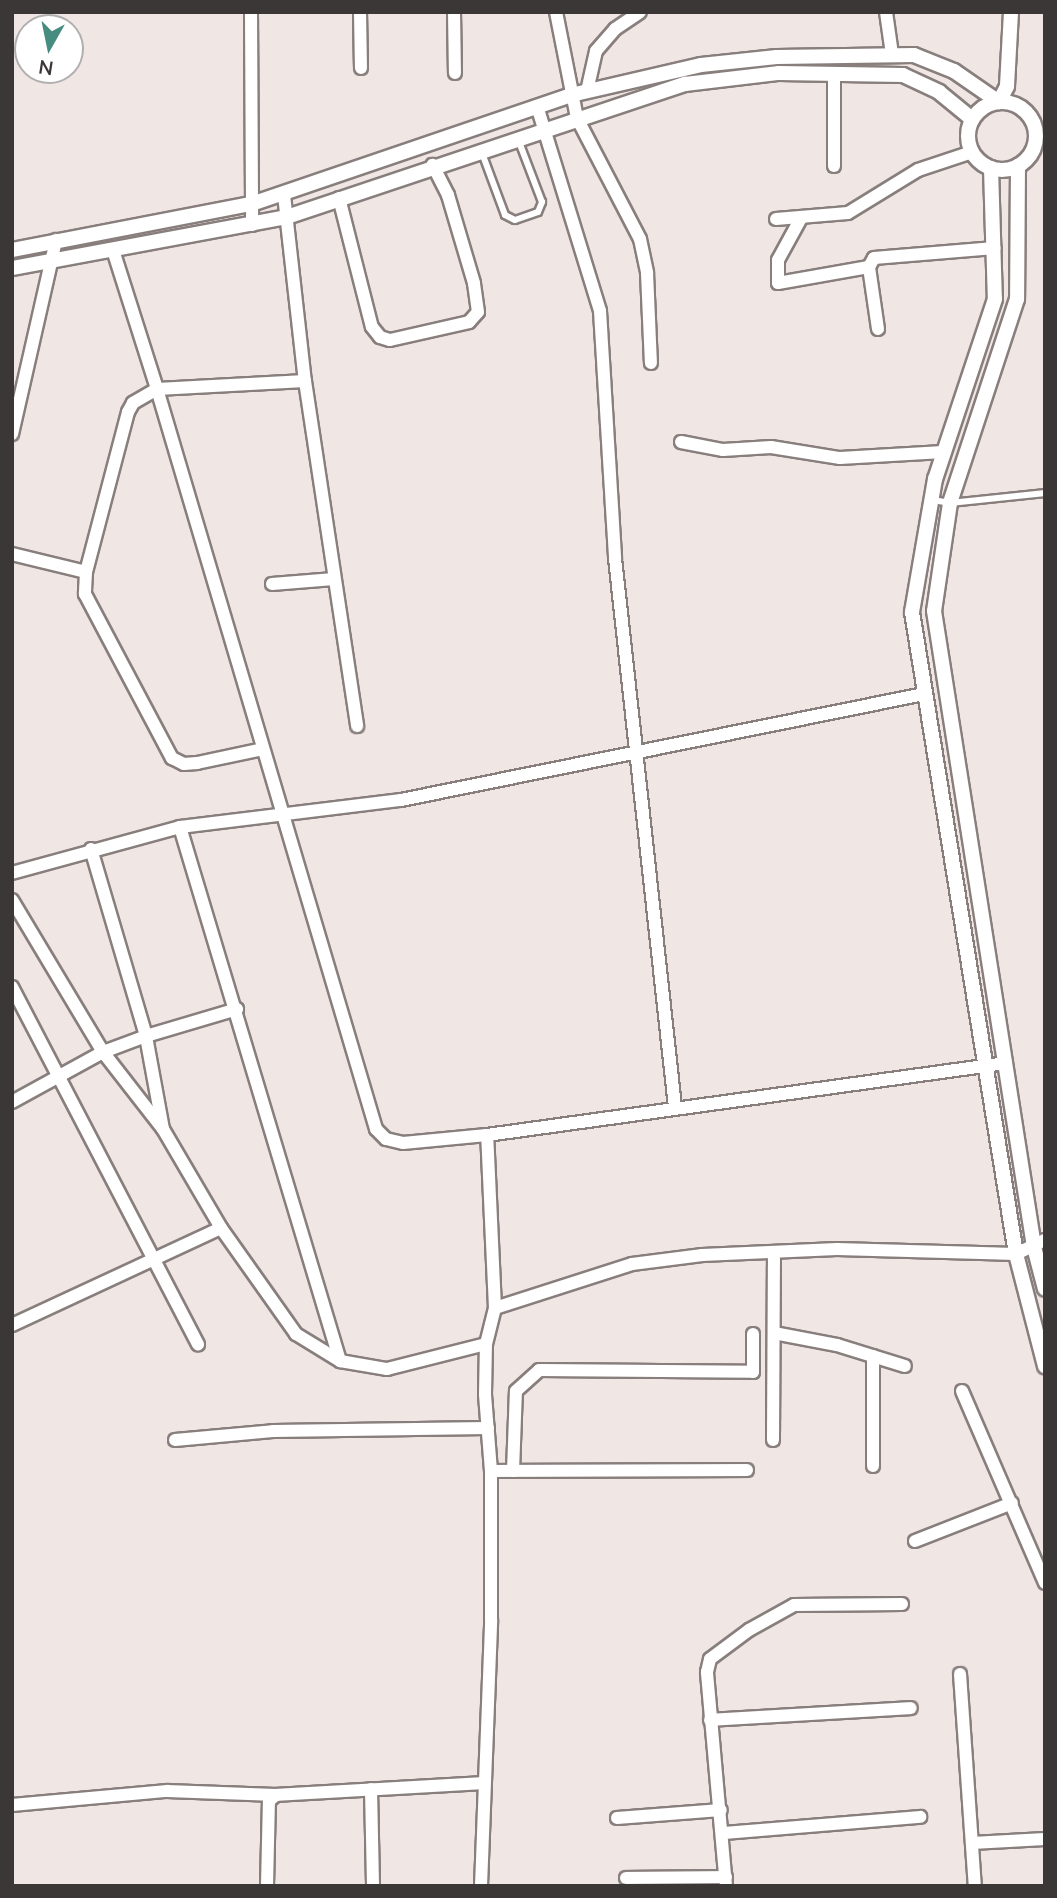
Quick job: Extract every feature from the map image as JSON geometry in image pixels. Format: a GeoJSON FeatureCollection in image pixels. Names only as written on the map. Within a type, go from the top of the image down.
{"type":"FeatureCollection","features":[{"type":"Feature","properties":{"kind":"street"},"geometry":{"type":"LineString","coordinates":[[251,12],[252,225]]}},
{"type":"Feature","properties":{"kind":"street"},"geometry":{"type":"LineString","coordinates":[[360,12],[361,68]]}},
{"type":"Feature","properties":{"kind":"street"},"geometry":{"type":"LineString","coordinates":[[454,12],[455,73]]}},
{"type":"Feature","properties":{"kind":"street"},"geometry":{"type":"LineString","coordinates":[[556,12],[577,118],[640,239],[647,272],[651,363]]}},
{"type":"Feature","properties":{"kind":"street"},"geometry":{"type":"LineString","coordinates":[[587,91],[596,51],[615,29],[640,12]]}},
{"type":"Feature","properties":{"kind":"street"},"geometry":{"type":"LineString","coordinates":[[886,12],[892,54]]}},
{"type":"Feature","properties":{"kind":"street"},"geometry":{"type":"LineString","coordinates":[[12,250],[251,204],[284,195],[571,95],[701,65],[777,57],[892,54],[928,58],[999,102],[1020,107],[1039,125],[1039,151],[1018,166],[991,168],[972,152],[968,141],[972,119],[979,111],[999,102],[1007,86],[1011,12]]}},
{"type":"Feature","properties":{"kind":"street"},"geometry":{"type":"LineString","coordinates":[[12,268],[252,225],[287,216],[517,137],[685,84],[779,74],[903,75],[939,92],[972,119]]}},
{"type":"Feature","properties":{"kind":"street"},"geometry":{"type":"LineString","coordinates":[[834,74],[834,166]]}},
{"type":"Feature","properties":{"kind":"street"},"geometry":{"type":"LineString","coordinates":[[537,106],[546,128],[600,311],[615,558],[675,1107]]}},
{"type":"Feature","properties":{"kind":"street"},"geometry":{"type":"LineString","coordinates":[[776,219],[848,213],[918,170],[972,152]]}},
{"type":"Feature","properties":{"kind":"street"},"geometry":{"type":"LineString","coordinates":[[339,198],[372,327],[380,337],[390,340],[469,322],[478,312],[474,283],[448,195],[433,165]]}},
{"type":"Feature","properties":{"kind":"street"},"geometry":{"type":"LineString","coordinates":[[1018,166],[1017,299],[950,503],[936,582],[936,646],[1045,1289]]}},
{"type":"Feature","properties":{"kind":"street"},"geometry":{"type":"LineString","coordinates":[[991,168],[995,299],[943,452],[930,500],[912,612],[1016,1254],[1044,1365]]}},
{"type":"Feature","properties":{"kind":"street"},"geometry":{"type":"LineString","coordinates":[[284,195],[305,381],[357,726]]}},
{"type":"Feature","properties":{"kind":"street"},"geometry":{"type":"LineString","coordinates":[[801,218],[778,260],[778,283],[869,267]]}},
{"type":"Feature","properties":{"kind":"street"},"geometry":{"type":"LineString","coordinates":[[12,434],[56,240]]}},
{"type":"Feature","properties":{"kind":"street"},"geometry":{"type":"LineString","coordinates":[[878,329],[869,267],[874,258],[995,248]]}},
{"type":"Feature","properties":{"kind":"street"},"geometry":{"type":"LineString","coordinates":[[113,250],[157,389],[263,749],[285,812],[376,1129],[386,1139],[403,1143],[487,1135],[1006,1063]]}},
{"type":"Feature","properties":{"kind":"street"},"geometry":{"type":"LineString","coordinates":[[263,749],[197,763],[184,764],[172,758],[91,611],[85,594],[86,572],[128,412],[133,403],[157,389],[305,381]]}},
{"type":"Feature","properties":{"kind":"street"},"geometry":{"type":"LineString","coordinates":[[681,442],[723,450],[771,447],[840,458],[943,452]]}},
{"type":"Feature","properties":{"kind":"street"},"geometry":{"type":"LineString","coordinates":[[12,554],[86,572]]}},
{"type":"Feature","properties":{"kind":"street"},"geometry":{"type":"LineString","coordinates":[[271,584],[334,579]]}},
{"type":"Feature","properties":{"kind":"street"},"geometry":{"type":"LineString","coordinates":[[12,873],[91,849],[180,827],[285,812],[401,800],[924,694]]}},
{"type":"Feature","properties":{"kind":"street"},"geometry":{"type":"LineString","coordinates":[[180,827],[237,1009],[340,1361]]}},
{"type":"Feature","properties":{"kind":"street"},"geometry":{"type":"LineString","coordinates":[[91,849],[146,1037],[163,1129]]}},
{"type":"Feature","properties":{"kind":"street"},"geometry":{"type":"LineString","coordinates":[[12,900],[103,1052],[163,1129],[220,1228],[296,1334],[340,1361],[387,1369],[486,1348]]}},
{"type":"Feature","properties":{"kind":"street"},"geometry":{"type":"LineString","coordinates":[[12,987],[198,1344]]}},
{"type":"Feature","properties":{"kind":"street"},"geometry":{"type":"LineString","coordinates":[[12,1102],[103,1052],[237,1009]]}},
{"type":"Feature","properties":{"kind":"street"},"geometry":{"type":"LineString","coordinates":[[481,1886],[491,1471],[485,1394],[486,1348],[495,1308],[487,1135]]}},
{"type":"Feature","properties":{"kind":"street"},"geometry":{"type":"LineString","coordinates":[[12,1325],[156,1262],[220,1228]]}},
{"type":"Feature","properties":{"kind":"street"},"geometry":{"type":"LineString","coordinates":[[495,1308],[632,1264],[774,1252],[1016,1254],[1039,1244]]}},
{"type":"Feature","properties":{"kind":"street"},"geometry":{"type":"LineString","coordinates":[[773,1440],[774,1252]]}},
{"type":"Feature","properties":{"kind":"street"},"geometry":{"type":"LineString","coordinates":[[774,1326],[905,1366]]}},
{"type":"Feature","properties":{"kind":"street"},"geometry":{"type":"LineString","coordinates":[[513,1471],[516,1391],[539,1370],[753,1372],[753,1334]]}},
{"type":"Feature","properties":{"kind":"street"},"geometry":{"type":"LineString","coordinates":[[873,1356],[873,1466]]}},
{"type":"Feature","properties":{"kind":"street"},"geometry":{"type":"LineString","coordinates":[[962,1391],[1012,1503],[1039,1553],[1045,1583]]}},
{"type":"Feature","properties":{"kind":"street"},"geometry":{"type":"LineString","coordinates":[[175,1440],[273,1431],[488,1428]]}},
{"type":"Feature","properties":{"kind":"street"},"geometry":{"type":"LineString","coordinates":[[491,1471],[747,1470]]}},
{"type":"Feature","properties":{"kind":"street"},"geometry":{"type":"LineString","coordinates":[[915,1541],[1012,1503]]}},
{"type":"Feature","properties":{"kind":"street"},"geometry":{"type":"LineString","coordinates":[[626,1878],[726,1881],[724,1833],[706,1672],[710,1659],[778,1611],[813,1602],[902,1604]]}},
{"type":"Feature","properties":{"kind":"street"},"geometry":{"type":"LineString","coordinates":[[960,1674],[975,1886]]}},
{"type":"Feature","properties":{"kind":"street"},"geometry":{"type":"LineString","coordinates":[[710,1720],[911,1708]]}},
{"type":"Feature","properties":{"kind":"street"},"geometry":{"type":"LineString","coordinates":[[12,1805],[167,1791],[276,1794],[483,1783]]}},
{"type":"Feature","properties":{"kind":"street"},"geometry":{"type":"LineString","coordinates":[[371,1789],[373,1886]]}},
{"type":"Feature","properties":{"kind":"street"},"geometry":{"type":"LineString","coordinates":[[267,1886],[269,1801],[276,1794]]}},
{"type":"Feature","properties":{"kind":"street"},"geometry":{"type":"LineString","coordinates":[[617,1818],[721,1810]]}},
{"type":"Feature","properties":{"kind":"street"},"geometry":{"type":"LineString","coordinates":[[724,1833],[920,1816]]}},
{"type":"Feature","properties":{"kind":"street"},"geometry":{"type":"LineString","coordinates":[[972,1843],[1045,1839]]}},
{"type":"Feature","properties":{"kind":"lane"},"geometry":{"type":"LineString","coordinates":[[481,149],[505,215],[515,220],[538,212],[542,202],[517,137]]}},
{"type":"Feature","properties":{"kind":"lane"},"geometry":{"type":"LineString","coordinates":[[930,500],[950,503],[1045,493]]}}]}
